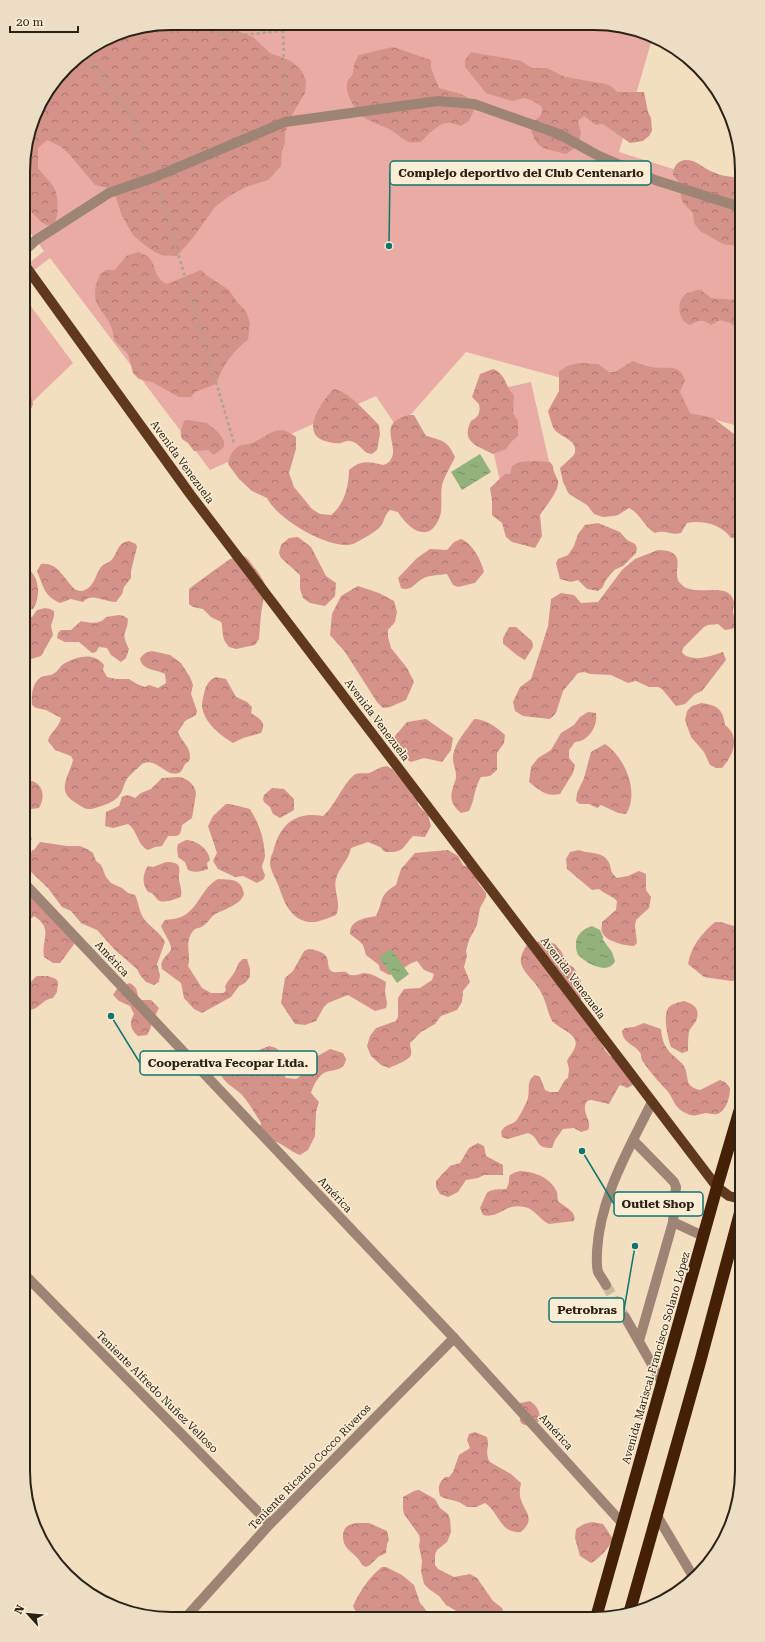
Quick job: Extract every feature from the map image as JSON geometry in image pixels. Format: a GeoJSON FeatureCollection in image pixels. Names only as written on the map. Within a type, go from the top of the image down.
{"type":"FeatureCollection","features":[{"type":"Feature","properties":{"kind":"highway","name":"Avenida Mariscal Francisco Solano López"},"geometry":{"type":"LineString","coordinates":[[599,1612],[735,1126]]}},
{"type":"Feature","properties":{"kind":"highway"},"geometry":{"type":"LineString","coordinates":[[631,1607],[700,1362],[735,1231]]}},
{"type":"Feature","properties":{"kind":"main road","name":"Avenida Venezuela"},"geometry":{"type":"LineString","coordinates":[[30,272],[186,488],[652,1102],[717,1187],[729,1196],[735,1198]]}},
{"type":"Feature","properties":{"kind":"street"},"geometry":{"type":"LineString","coordinates":[[30,246],[36,240],[109,193],[155,177],[285,122],[438,101],[474,104],[558,134],[597,155],[655,180],[735,205]]}},
{"type":"Feature","properties":{"kind":"street","name":"América"},"geometry":{"type":"LineString","coordinates":[[30,889],[454,1338],[623,1524]]}},
{"type":"Feature","properties":{"kind":"street"},"geometry":{"type":"LineString","coordinates":[[606,1285],[598,1272],[596,1262],[598,1234],[602,1217],[611,1188],[652,1102]]}},
{"type":"Feature","properties":{"kind":"street"},"geometry":{"type":"LineString","coordinates":[[634,1140],[674,1182],[676,1187],[673,1222],[639,1341]]}},
{"type":"Feature","properties":{"kind":"street"},"geometry":{"type":"LineString","coordinates":[[673,1222],[703,1236]]}},
{"type":"Feature","properties":{"kind":"street","name":"Teniente Alfredo Nuñez Velloso"},"geometry":{"type":"LineString","coordinates":[[30,1280],[270,1524]]}},
{"type":"Feature","properties":{"kind":"street"},"geometry":{"type":"LineString","coordinates":[[625,1317],[662,1382]]}},
{"type":"Feature","properties":{"kind":"street","name":"Teniente Ricardo Cocco Riveros"},"geometry":{"type":"LineString","coordinates":[[191,1612],[270,1524],[454,1338]]}},
{"type":"Feature","properties":{"kind":"street"},"geometry":{"type":"LineString","coordinates":[[656,1514],[691,1573]]}},
{"type":"Feature","properties":{"kind":"path"},"geometry":{"type":"LineString","coordinates":[[213,30],[230,36],[282,31],[285,122]]}},
{"type":"Feature","properties":{"kind":"path"},"geometry":{"type":"LineString","coordinates":[[87,57],[130,113],[155,177],[234,443]]}},
{"type":"Feature","properties":{"kind":"shaded area"},"geometry":{"type":"Polygon","coordinates":[[[162,30],[603,30],[639,37],[651,43],[619,152],[735,188],[735,425],[466,352],[398,429],[376,396],[210,470],[50,258],[30,273],[30,262],[44,251],[30,232],[30,162],[37,126],[49,100],[71,71],[100,49],[126,37],[162,30]]]}},
{"type":"Feature","properties":{"kind":"shaded area"},"geometry":{"type":"Polygon","coordinates":[[[30,305],[73,363],[30,404],[30,305]]]}},
{"type":"Feature","properties":{"kind":"shaded area"},"geometry":{"type":"Polygon","coordinates":[[[531,382],[553,479],[502,490],[480,393],[531,382]]]}},
{"type":"Feature","properties":{"kind":"green space"},"geometry":{"type":"Polygon","coordinates":[[[237,30],[253,37],[270,53],[291,61],[302,71],[306,81],[305,93],[292,115],[285,133],[285,143],[282,150],[281,166],[268,180],[246,187],[229,196],[215,207],[192,239],[177,256],[161,255],[150,249],[133,235],[122,216],[114,192],[108,188],[95,185],[69,154],[60,146],[47,140],[38,148],[38,168],[54,187],[58,207],[56,220],[53,224],[49,225],[43,223],[30,210],[30,162],[37,126],[49,100],[59,85],[71,71],[100,49],[126,37],[153,31],[237,30]]]}},
{"type":"Feature","properties":{"kind":"green space"},"geometry":{"type":"Polygon","coordinates":[[[393,47],[431,60],[431,68],[439,88],[461,94],[477,103],[469,121],[461,126],[451,123],[443,124],[434,129],[421,142],[408,142],[390,129],[362,116],[350,99],[347,89],[348,80],[352,75],[355,61],[359,55],[393,47]]]}},
{"type":"Feature","properties":{"kind":"green space"},"geometry":{"type":"Polygon","coordinates":[[[471,52],[521,61],[532,68],[547,68],[565,77],[606,84],[611,86],[617,92],[644,92],[648,112],[651,118],[652,131],[643,141],[630,143],[603,124],[596,125],[584,116],[578,121],[581,133],[578,146],[566,154],[546,149],[534,139],[530,124],[542,113],[542,107],[525,98],[512,101],[486,93],[465,67],[465,60],[471,52]]]}},
{"type":"Feature","properties":{"kind":"green space"},"geometry":{"type":"Polygon","coordinates":[[[688,160],[696,162],[719,174],[735,178],[735,246],[723,244],[700,231],[694,223],[693,213],[684,204],[681,196],[682,186],[673,175],[676,165],[679,162],[688,160]]]}},
{"type":"Feature","properties":{"kind":"green space"},"geometry":{"type":"Polygon","coordinates":[[[138,252],[150,259],[158,276],[167,284],[201,270],[229,290],[237,302],[246,311],[250,323],[248,340],[237,349],[229,359],[216,384],[195,392],[191,397],[179,397],[152,382],[139,379],[133,373],[128,354],[114,340],[109,322],[96,302],[96,285],[101,273],[106,270],[115,270],[126,256],[138,252]]]}},
{"type":"Feature","properties":{"kind":"green space"},"geometry":{"type":"Polygon","coordinates":[[[701,290],[711,298],[735,300],[735,327],[730,323],[720,320],[711,325],[703,321],[690,325],[686,323],[681,315],[681,301],[687,293],[701,290]]]}},
{"type":"Feature","properties":{"kind":"green space"},"geometry":{"type":"Polygon","coordinates":[[[633,361],[649,367],[676,369],[682,374],[685,380],[680,392],[690,413],[713,418],[735,435],[735,538],[731,538],[717,526],[699,522],[687,523],[681,533],[678,534],[662,532],[655,533],[637,514],[629,508],[618,515],[603,517],[594,514],[587,505],[569,494],[563,482],[560,468],[574,455],[574,446],[569,440],[554,429],[548,411],[559,391],[559,372],[567,366],[579,363],[598,364],[609,372],[615,372],[633,361]]]}},
{"type":"Feature","properties":{"kind":"green space"},"geometry":{"type":"Polygon","coordinates":[[[493,369],[501,374],[514,395],[513,413],[518,421],[518,436],[506,449],[493,454],[477,446],[469,439],[468,428],[471,421],[479,412],[479,404],[472,397],[480,374],[493,369]]]}},
{"type":"Feature","properties":{"kind":"green space"},"geometry":{"type":"Polygon","coordinates":[[[334,389],[339,390],[351,398],[379,425],[380,434],[377,450],[372,454],[367,453],[353,442],[348,441],[336,443],[325,441],[320,439],[315,434],[313,428],[316,413],[334,389]]]}},
{"type":"Feature","properties":{"kind":"green space"},"geometry":{"type":"Polygon","coordinates":[[[30,394],[31,396],[33,404],[30,412],[30,394]]]}},
{"type":"Feature","properties":{"kind":"green space"},"geometry":{"type":"Polygon","coordinates":[[[409,415],[414,415],[426,436],[447,444],[455,457],[442,485],[440,516],[436,525],[431,530],[425,532],[419,532],[413,529],[398,512],[390,510],[381,526],[363,539],[353,544],[343,545],[331,543],[305,531],[281,515],[272,506],[267,498],[252,491],[239,479],[228,464],[232,452],[239,446],[253,443],[275,431],[279,430],[289,433],[296,437],[296,449],[289,473],[294,487],[312,509],[320,514],[331,515],[336,511],[345,495],[349,470],[358,464],[365,462],[384,465],[389,462],[393,453],[391,429],[393,423],[409,415]]]}},
{"type":"Feature","properties":{"kind":"green space"},"geometry":{"type":"Polygon","coordinates":[[[188,420],[207,423],[219,433],[224,441],[224,447],[214,455],[209,450],[194,451],[188,443],[182,439],[181,436],[184,421],[188,420]]]}},
{"type":"Feature","properties":{"kind":"green space"},"geometry":{"type":"Polygon","coordinates":[[[520,462],[550,462],[553,466],[558,481],[555,494],[540,515],[542,536],[535,548],[512,542],[506,537],[502,523],[492,515],[490,488],[505,474],[510,474],[512,466],[520,462]]]}},
{"type":"Feature","properties":{"kind":"green space"},"geometry":{"type":"Polygon","coordinates":[[[598,523],[620,532],[627,540],[635,544],[637,548],[636,553],[623,566],[614,570],[602,588],[598,591],[587,589],[578,580],[571,582],[560,579],[556,563],[558,559],[568,555],[574,546],[578,534],[585,525],[598,523]]]}},
{"type":"Feature","properties":{"kind":"green space"},"geometry":{"type":"Polygon","coordinates":[[[298,537],[311,547],[326,576],[336,583],[335,596],[325,606],[310,603],[303,598],[300,589],[300,575],[281,558],[279,553],[281,545],[289,538],[298,537]]]}},
{"type":"Feature","properties":{"kind":"green space"},"geometry":{"type":"Polygon","coordinates":[[[461,539],[473,548],[483,567],[484,572],[475,583],[458,587],[453,585],[447,574],[426,577],[411,588],[401,588],[398,578],[417,558],[430,549],[447,550],[454,542],[461,539]]]}},
{"type":"Feature","properties":{"kind":"green space"},"geometry":{"type":"Polygon","coordinates":[[[129,541],[136,544],[137,547],[131,571],[131,578],[116,602],[90,598],[83,602],[71,599],[60,603],[47,594],[37,571],[41,564],[49,564],[55,568],[75,589],[79,591],[85,590],[93,583],[101,567],[112,560],[118,548],[125,542],[129,541]]]}},
{"type":"Feature","properties":{"kind":"green space"},"geometry":{"type":"Polygon","coordinates":[[[658,550],[668,551],[674,554],[677,558],[677,574],[681,584],[694,590],[718,590],[731,595],[734,602],[733,612],[735,618],[735,627],[725,630],[718,624],[708,625],[704,627],[683,648],[682,653],[691,658],[702,658],[723,652],[726,660],[702,691],[695,694],[685,704],[676,706],[662,689],[658,687],[649,687],[636,681],[628,683],[611,675],[590,674],[584,672],[578,673],[563,691],[556,713],[550,719],[523,716],[515,711],[513,702],[520,687],[531,679],[536,664],[548,626],[551,599],[561,593],[574,595],[581,603],[598,602],[622,570],[635,559],[658,550]]]}},
{"type":"Feature","properties":{"kind":"green space"},"geometry":{"type":"Polygon","coordinates":[[[244,556],[260,575],[266,586],[261,614],[259,639],[255,645],[236,649],[229,647],[224,640],[221,622],[211,617],[203,609],[193,607],[189,604],[189,589],[230,559],[244,556]]]}},
{"type":"Feature","properties":{"kind":"green space"},"geometry":{"type":"Polygon","coordinates":[[[30,571],[34,575],[38,586],[36,604],[33,609],[30,609],[30,571]]]}},
{"type":"Feature","properties":{"kind":"green space"},"geometry":{"type":"Polygon","coordinates":[[[358,586],[379,593],[394,601],[397,612],[395,622],[388,630],[388,637],[391,648],[407,668],[414,682],[406,700],[390,707],[383,708],[377,702],[345,652],[330,635],[332,614],[341,596],[358,586]]]}},
{"type":"Feature","properties":{"kind":"green space"},"geometry":{"type":"Polygon","coordinates":[[[45,608],[54,611],[51,626],[53,635],[41,656],[30,659],[30,617],[32,617],[37,610],[45,608]]]}},
{"type":"Feature","properties":{"kind":"green space"},"geometry":{"type":"Polygon","coordinates":[[[119,615],[128,619],[124,636],[129,649],[126,658],[121,662],[111,655],[107,648],[99,647],[96,652],[92,653],[79,642],[65,642],[57,638],[58,633],[61,630],[71,630],[81,621],[91,623],[98,622],[104,620],[106,617],[119,615]]]}},
{"type":"Feature","properties":{"kind":"green space"},"geometry":{"type":"Polygon","coordinates":[[[509,627],[516,627],[532,641],[533,647],[525,660],[503,644],[503,638],[509,627]]]}},
{"type":"Feature","properties":{"kind":"green space"},"geometry":{"type":"Polygon","coordinates":[[[152,651],[170,655],[181,663],[193,685],[191,694],[197,711],[196,715],[185,721],[178,732],[188,748],[190,759],[179,773],[174,774],[169,773],[152,763],[147,762],[142,764],[128,778],[121,794],[115,800],[95,808],[84,808],[66,794],[65,783],[73,760],[71,756],[55,750],[48,741],[61,718],[32,705],[34,686],[41,677],[53,674],[67,662],[78,658],[89,657],[95,658],[104,665],[103,670],[107,677],[129,679],[145,687],[149,685],[158,688],[166,683],[165,674],[147,668],[140,659],[148,652],[152,651]]]}},
{"type":"Feature","properties":{"kind":"green space"},"geometry":{"type":"Polygon","coordinates":[[[216,677],[226,679],[236,697],[247,702],[252,707],[251,713],[263,723],[261,733],[243,738],[233,743],[213,728],[203,712],[202,702],[209,682],[216,677]]]}},
{"type":"Feature","properties":{"kind":"green space"},"geometry":{"type":"Polygon","coordinates":[[[701,703],[711,705],[721,712],[725,725],[733,735],[734,746],[732,752],[722,768],[716,768],[710,765],[704,752],[691,737],[685,720],[687,711],[692,706],[701,703]]]}},
{"type":"Feature","properties":{"kind":"green space"},"geometry":{"type":"Polygon","coordinates":[[[588,712],[596,713],[596,723],[592,732],[588,736],[575,742],[569,750],[569,758],[575,765],[573,773],[560,794],[547,794],[529,782],[531,767],[538,758],[551,750],[561,733],[574,725],[580,717],[588,712]]]}},
{"type":"Feature","properties":{"kind":"green space"},"geometry":{"type":"Polygon","coordinates":[[[426,719],[453,738],[451,750],[442,762],[424,758],[411,762],[398,752],[395,736],[407,722],[426,719]]]}},
{"type":"Feature","properties":{"kind":"green space"},"geometry":{"type":"Polygon","coordinates":[[[474,719],[487,722],[498,729],[505,735],[504,743],[497,753],[497,770],[490,776],[481,777],[469,811],[461,813],[454,805],[451,797],[456,778],[453,756],[458,741],[474,719]]]}},
{"type":"Feature","properties":{"kind":"green space"},"geometry":{"type":"Polygon","coordinates":[[[605,744],[619,757],[631,786],[630,805],[626,814],[618,813],[601,805],[597,808],[589,804],[580,804],[576,801],[577,793],[584,778],[591,752],[605,744]]]}},
{"type":"Feature","properties":{"kind":"green space"},"geometry":{"type":"Polygon","coordinates":[[[387,766],[392,769],[409,788],[412,795],[417,798],[418,805],[428,815],[431,826],[425,837],[413,836],[402,849],[396,852],[385,852],[380,847],[368,842],[351,848],[336,879],[335,884],[338,910],[336,915],[316,922],[302,920],[292,914],[272,873],[270,864],[271,858],[280,834],[284,827],[296,818],[313,815],[323,816],[328,812],[349,779],[354,775],[369,773],[387,766]]]}},
{"type":"Feature","properties":{"kind":"green space"},"geometry":{"type":"Polygon","coordinates":[[[162,778],[184,778],[190,782],[196,791],[192,818],[182,825],[179,835],[168,836],[162,846],[148,850],[144,848],[134,830],[128,824],[113,828],[105,826],[106,812],[119,806],[122,797],[128,795],[135,798],[141,793],[151,789],[162,778]]]}},
{"type":"Feature","properties":{"kind":"green space"},"geometry":{"type":"Polygon","coordinates":[[[30,781],[32,781],[39,786],[43,796],[39,808],[30,810],[30,781]]]}},
{"type":"Feature","properties":{"kind":"green space"},"geometry":{"type":"Polygon","coordinates":[[[272,788],[284,789],[294,799],[294,810],[280,818],[273,814],[270,807],[264,802],[263,799],[264,795],[272,788]]]}},
{"type":"Feature","properties":{"kind":"green space"},"geometry":{"type":"Polygon","coordinates":[[[226,804],[250,809],[258,825],[264,849],[265,857],[262,868],[265,875],[264,879],[257,883],[243,876],[235,877],[218,869],[213,861],[217,853],[208,826],[213,816],[226,804]]]}},
{"type":"Feature","properties":{"kind":"green space"},"geometry":{"type":"Polygon","coordinates":[[[186,840],[198,843],[205,849],[210,860],[207,863],[208,869],[198,872],[190,871],[188,870],[185,862],[178,857],[178,844],[186,840]]]}},
{"type":"Feature","properties":{"kind":"green space"},"geometry":{"type":"Polygon","coordinates":[[[40,842],[67,846],[80,846],[87,849],[93,853],[96,861],[101,865],[106,877],[111,883],[122,888],[128,893],[135,895],[144,919],[161,935],[165,942],[157,964],[160,975],[159,982],[154,985],[146,982],[137,969],[115,950],[97,930],[81,923],[71,911],[62,907],[48,888],[30,871],[30,856],[32,850],[34,850],[40,842]]]}},
{"type":"Feature","properties":{"kind":"green space"},"geometry":{"type":"Polygon","coordinates":[[[448,850],[458,856],[463,865],[468,867],[475,875],[479,884],[486,893],[486,897],[480,908],[477,925],[469,940],[466,951],[467,956],[464,967],[470,982],[463,991],[462,1002],[457,1010],[441,1016],[435,1024],[421,1032],[410,1043],[410,1056],[406,1060],[389,1068],[381,1065],[371,1056],[367,1046],[370,1036],[376,1028],[396,1021],[398,1017],[398,998],[404,989],[420,988],[432,980],[434,974],[424,970],[417,961],[389,975],[380,970],[379,965],[366,955],[363,945],[350,934],[351,929],[358,920],[376,916],[384,895],[396,885],[401,869],[415,853],[448,850]]]}},
{"type":"Feature","properties":{"kind":"green space"},"geometry":{"type":"Polygon","coordinates":[[[579,850],[599,854],[605,858],[608,861],[612,873],[617,878],[628,876],[639,871],[646,874],[646,890],[651,897],[649,908],[636,920],[635,926],[637,943],[634,946],[612,941],[602,932],[602,922],[616,910],[617,901],[599,889],[592,890],[567,869],[566,859],[570,852],[579,850]]]}},
{"type":"Feature","properties":{"kind":"green space"},"geometry":{"type":"Polygon","coordinates":[[[166,862],[172,862],[179,866],[181,897],[163,902],[148,892],[144,879],[148,866],[153,867],[166,862]]]}},
{"type":"Feature","properties":{"kind":"green space"},"geometry":{"type":"Polygon","coordinates":[[[218,879],[238,882],[243,889],[244,894],[239,902],[214,915],[202,927],[193,930],[188,946],[188,966],[202,988],[211,993],[224,993],[227,983],[243,959],[247,959],[250,969],[250,977],[245,983],[239,986],[231,997],[202,1013],[194,1009],[184,998],[181,983],[162,969],[162,961],[171,950],[171,947],[161,926],[165,920],[179,918],[187,914],[208,887],[218,879]]]}},
{"type":"Feature","properties":{"kind":"green space"},"geometry":{"type":"Polygon","coordinates":[[[30,889],[78,939],[60,963],[53,963],[44,957],[44,925],[34,916],[30,920],[30,889]]]}},
{"type":"Feature","properties":{"kind":"green space"},"geometry":{"type":"Polygon","coordinates":[[[715,922],[721,922],[735,926],[735,981],[704,977],[688,964],[689,957],[694,946],[715,922]]]}},
{"type":"Feature","properties":{"kind":"green space"},"geometry":{"type":"Polygon","coordinates":[[[543,940],[555,944],[561,951],[567,963],[574,968],[581,981],[581,1004],[605,1050],[610,1056],[616,1058],[635,1084],[627,1088],[621,1085],[619,1086],[609,1104],[591,1100],[587,1101],[585,1109],[589,1123],[588,1130],[581,1132],[574,1128],[563,1129],[555,1140],[552,1148],[546,1148],[540,1145],[532,1135],[528,1133],[508,1139],[502,1137],[501,1132],[506,1126],[512,1124],[519,1117],[528,1098],[529,1083],[532,1077],[535,1075],[540,1077],[545,1090],[550,1092],[558,1092],[565,1080],[568,1078],[569,1069],[567,1061],[575,1047],[576,1042],[572,1035],[552,1021],[541,993],[522,967],[521,958],[527,945],[543,940]]]}},
{"type":"Feature","properties":{"kind":"green space"},"geometry":{"type":"Polygon","coordinates":[[[309,949],[323,954],[328,960],[330,970],[333,972],[346,972],[350,975],[366,973],[386,982],[386,1008],[375,1011],[348,995],[328,1003],[316,1021],[305,1025],[295,1024],[281,1003],[285,978],[293,971],[304,951],[309,949]]]}},
{"type":"Feature","properties":{"kind":"green space"},"geometry":{"type":"Polygon","coordinates":[[[37,976],[48,976],[56,979],[58,982],[57,992],[53,998],[30,1010],[30,985],[37,976]]]}},
{"type":"Feature","properties":{"kind":"green space"},"geometry":{"type":"Polygon","coordinates":[[[130,983],[136,988],[139,1000],[151,1000],[159,1008],[147,1035],[138,1036],[135,1033],[131,1026],[131,1020],[134,1014],[130,1006],[119,1001],[113,995],[118,987],[130,983]]]}},
{"type":"Feature","properties":{"kind":"green space"},"geometry":{"type":"Polygon","coordinates":[[[684,1001],[694,1005],[698,1013],[696,1021],[689,1032],[688,1051],[682,1053],[671,1047],[667,1033],[666,1015],[670,1006],[684,1001]]]}},
{"type":"Feature","properties":{"kind":"green space"},"geometry":{"type":"Polygon","coordinates":[[[644,1023],[661,1029],[665,1044],[669,1051],[684,1066],[689,1084],[691,1086],[700,1090],[720,1080],[725,1082],[730,1088],[726,1107],[723,1110],[717,1114],[705,1113],[691,1115],[685,1113],[674,1103],[668,1092],[643,1062],[639,1051],[625,1039],[623,1035],[622,1031],[625,1028],[634,1027],[644,1023]]]}},
{"type":"Feature","properties":{"kind":"green space"},"geometry":{"type":"Polygon","coordinates":[[[269,1046],[276,1048],[279,1052],[282,1070],[286,1078],[296,1079],[316,1057],[330,1049],[343,1053],[346,1059],[341,1068],[323,1073],[313,1087],[311,1093],[319,1102],[316,1112],[315,1136],[308,1150],[300,1155],[277,1142],[268,1140],[260,1127],[261,1123],[247,1101],[227,1082],[220,1073],[223,1063],[230,1057],[240,1058],[269,1046]]]}},
{"type":"Feature","properties":{"kind":"green space"},"geometry":{"type":"Polygon","coordinates":[[[478,1143],[484,1146],[486,1156],[503,1165],[503,1175],[484,1175],[478,1178],[466,1180],[458,1192],[448,1197],[440,1194],[436,1187],[436,1181],[450,1166],[460,1163],[469,1148],[478,1143]]]}},
{"type":"Feature","properties":{"kind":"green space"},"geometry":{"type":"Polygon","coordinates":[[[520,1171],[536,1174],[546,1179],[557,1192],[558,1201],[574,1214],[574,1221],[549,1224],[528,1208],[517,1206],[494,1215],[483,1215],[480,1208],[486,1194],[494,1190],[506,1189],[510,1176],[520,1171]]]}},
{"type":"Feature","properties":{"kind":"green space"},"geometry":{"type":"Polygon","coordinates":[[[530,1401],[538,1410],[539,1421],[529,1426],[522,1424],[520,1421],[520,1403],[530,1401]]]}},
{"type":"Feature","properties":{"kind":"green space"},"geometry":{"type":"Polygon","coordinates":[[[475,1432],[487,1437],[487,1456],[490,1462],[511,1474],[521,1483],[520,1498],[529,1519],[528,1523],[521,1532],[508,1530],[490,1507],[485,1503],[476,1507],[467,1507],[459,1502],[440,1496],[439,1488],[441,1482],[445,1477],[449,1477],[453,1472],[459,1455],[470,1448],[467,1440],[469,1434],[475,1432]]]}},
{"type":"Feature","properties":{"kind":"green space"},"geometry":{"type":"Polygon","coordinates":[[[419,1490],[435,1499],[440,1508],[448,1514],[450,1519],[451,1532],[447,1542],[437,1550],[435,1555],[435,1565],[438,1569],[454,1577],[470,1574],[477,1578],[493,1601],[502,1608],[503,1612],[458,1612],[446,1605],[439,1596],[424,1584],[421,1571],[422,1561],[419,1546],[419,1535],[404,1514],[403,1509],[403,1497],[419,1490]]]}},
{"type":"Feature","properties":{"kind":"green space"},"geometry":{"type":"Polygon","coordinates":[[[592,1522],[603,1524],[613,1539],[604,1553],[591,1563],[580,1556],[575,1538],[576,1529],[584,1524],[592,1522]]]}},
{"type":"Feature","properties":{"kind":"green space"},"geometry":{"type":"Polygon","coordinates":[[[369,1523],[387,1531],[389,1540],[386,1553],[378,1557],[366,1567],[362,1565],[347,1548],[343,1540],[343,1534],[346,1527],[349,1525],[369,1523]]]}},
{"type":"Feature","properties":{"kind":"green space"},"geometry":{"type":"Polygon","coordinates":[[[382,1567],[386,1567],[402,1575],[414,1585],[420,1603],[428,1612],[356,1612],[353,1606],[356,1600],[369,1580],[382,1567]]]}},
{"type":"Feature","properties":{"kind":"water"},"geometry":{"type":"Polygon","coordinates":[[[480,454],[491,472],[462,490],[451,472],[480,454]]]}},
{"type":"Feature","properties":{"kind":"water"},"geometry":{"type":"Polygon","coordinates":[[[592,926],[600,930],[603,940],[612,952],[615,961],[607,968],[597,967],[578,955],[576,941],[583,931],[592,926]]]}},
{"type":"Feature","properties":{"kind":"water"},"geometry":{"type":"Polygon","coordinates":[[[391,949],[409,974],[397,983],[379,957],[391,949]]]}},
{"type":"Feature","properties":{"kind":"tunnel"},"geometry":{"type":"LineString","coordinates":[[606,1285],[625,1317]]}},
{"type":"Feature","properties":{"kind":"place","name":"Complejo deportivo del Club Centenario"},"geometry":{"type":"Point","coordinates":[389,246]}},
{"type":"Feature","properties":{"kind":"place","name":"Cooperativa Fecopar Ltda."},"geometry":{"type":"Point","coordinates":[111,1016]}},
{"type":"Feature","properties":{"kind":"place","name":"Outlet Shop"},"geometry":{"type":"Point","coordinates":[582,1151]}},
{"type":"Feature","properties":{"kind":"place","name":"Petrobras"},"geometry":{"type":"Point","coordinates":[635,1246]}}]}
